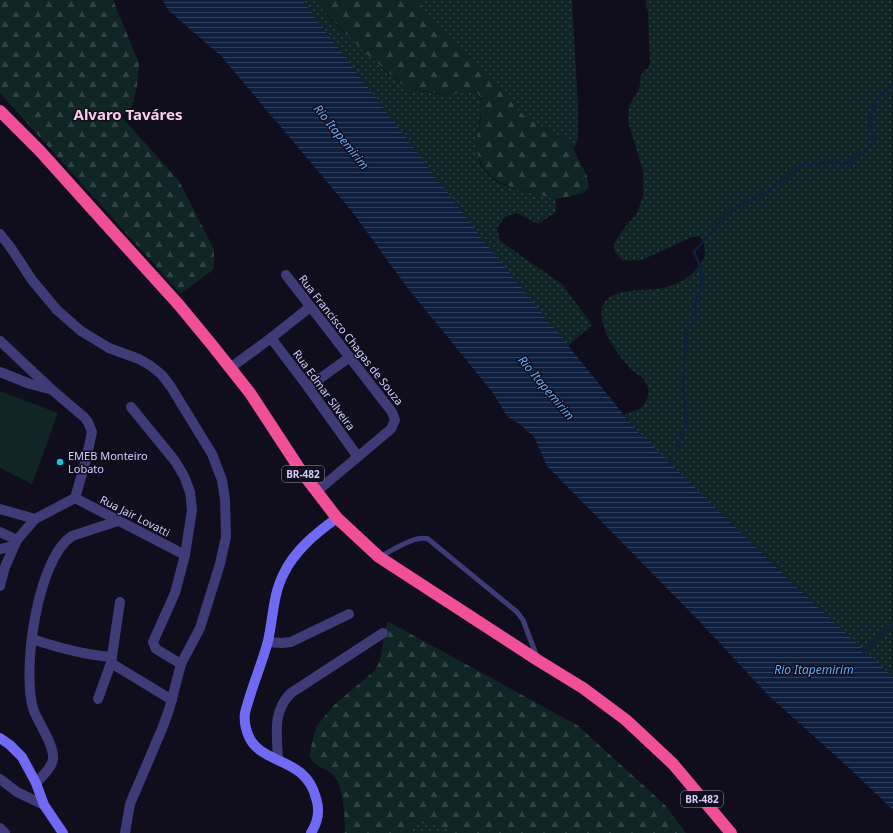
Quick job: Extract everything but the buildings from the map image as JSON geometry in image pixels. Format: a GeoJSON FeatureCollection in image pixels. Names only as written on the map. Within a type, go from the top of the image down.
{"type":"FeatureCollection","features":[{"type":"Feature","properties":{"kind":"highway","name":"BR-482"},"geometry":{"type":"LineString","coordinates":[[0,111],[40,151],[168,294],[230,368],[250,393],[316,492],[336,518],[379,557],[583,688],[626,720],[673,764],[731,833]]}},
{"type":"Feature","properties":{"kind":"street"},"geometry":{"type":"LineString","coordinates":[[0,234],[32,280],[57,310],[81,331],[109,348],[139,359],[162,375],[171,386],[218,466],[225,500],[226,537],[220,564],[200,628],[181,664],[172,700],[162,729],[130,804],[125,833]]}},
{"type":"Feature","properties":{"kind":"street","name":"Rua Francisco Chagas de Souza"},"geometry":{"type":"LineString","coordinates":[[286,275],[392,412],[395,420],[391,429],[358,457]]}},
{"type":"Feature","properties":{"kind":"street"},"geometry":{"type":"LineString","coordinates":[[230,368],[310,307]]}},
{"type":"Feature","properties":{"kind":"street","name":"Rua Edmar Silveira"},"geometry":{"type":"LineString","coordinates":[[271,338],[358,457]]}},
{"type":"Feature","properties":{"kind":"street"},"geometry":{"type":"LineString","coordinates":[[0,341],[51,390],[84,417],[91,426],[92,432],[75,498],[35,519],[15,543],[5,568],[0,586]]}},
{"type":"Feature","properties":{"kind":"street"},"geometry":{"type":"LineString","coordinates":[[308,387],[350,357]]}},
{"type":"Feature","properties":{"kind":"street"},"geometry":{"type":"LineString","coordinates":[[0,372],[30,384],[51,390]]}},
{"type":"Feature","properties":{"kind":"street"},"geometry":{"type":"LineString","coordinates":[[131,407],[176,461],[190,492],[192,510],[185,555],[175,593],[153,642],[156,649],[181,664]]}},
{"type":"Feature","properties":{"kind":"street"},"geometry":{"type":"LineString","coordinates":[[316,492],[358,457]]}},
{"type":"Feature","properties":{"kind":"street","name":"Rua Jair Lovatti"},"geometry":{"type":"LineString","coordinates":[[75,498],[185,555]]}},
{"type":"Feature","properties":{"kind":"street"},"geometry":{"type":"LineString","coordinates":[[0,509],[35,519]]}},
{"type":"Feature","properties":{"kind":"street"},"geometry":{"type":"LineString","coordinates":[[311,833],[318,818],[319,806],[314,790],[305,776],[294,767],[256,747],[249,737],[246,727],[245,714],[268,642],[277,594],[283,576],[294,558],[306,544],[336,518]]}},
{"type":"Feature","properties":{"kind":"street"},"geometry":{"type":"LineString","coordinates":[[36,783],[52,764],[53,758],[51,748],[33,708],[30,693],[32,639],[39,598],[48,570],[61,547],[67,540],[72,536],[118,521]]}},
{"type":"Feature","properties":{"kind":"street"},"geometry":{"type":"LineString","coordinates":[[0,532],[15,543]]}},
{"type":"Feature","properties":{"kind":"street"},"geometry":{"type":"LineString","coordinates":[[0,549],[15,543]]}},
{"type":"Feature","properties":{"kind":"street"},"geometry":{"type":"LineString","coordinates":[[98,699],[112,660],[120,602]]}},
{"type":"Feature","properties":{"kind":"street"},"geometry":{"type":"LineString","coordinates":[[268,642],[291,642],[349,614]]}},
{"type":"Feature","properties":{"kind":"street"},"geometry":{"type":"LineString","coordinates":[[278,759],[276,733],[278,716],[284,699],[291,692],[383,633]]}},
{"type":"Feature","properties":{"kind":"street"},"geometry":{"type":"LineString","coordinates":[[32,639],[67,650],[112,660],[172,700]]}},
{"type":"Feature","properties":{"kind":"street"},"geometry":{"type":"LineString","coordinates":[[0,738],[10,745],[22,757],[36,783],[44,805],[63,833]]}},
{"type":"Feature","properties":{"kind":"street"},"geometry":{"type":"LineString","coordinates":[[0,779],[17,792],[44,805]]}},
{"type":"Feature","properties":{"kind":"street"},"geometry":{"type":"LineString","coordinates":[[0,828],[5,833]]}},
{"type":"Feature","properties":{"kind":"lane"},"geometry":{"type":"LineString","coordinates":[[379,557],[414,540],[424,538],[428,539],[518,612],[523,620],[539,661]]}},
{"type":"Feature","properties":{"kind":"green space"},"geometry":{"type":"Polygon","coordinates":[[[0,0],[113,0],[139,63],[137,86],[132,107],[121,116],[179,181],[214,249],[214,269],[181,294],[0,93],[0,0]]]}},
{"type":"Feature","properties":{"kind":"green space"},"geometry":{"type":"Polygon","coordinates":[[[302,0],[318,0],[324,11],[333,22],[384,70],[405,86],[440,95],[449,95],[466,91],[477,94],[481,100],[477,142],[478,154],[482,166],[490,177],[503,185],[556,199],[556,212],[538,224],[517,213],[505,217],[497,228],[500,241],[562,284],[592,325],[568,346],[488,246],[302,0]]]}},
{"type":"Feature","properties":{"kind":"green space"},"geometry":{"type":"Polygon","coordinates":[[[318,0],[420,0],[422,10],[473,59],[488,78],[511,96],[516,109],[528,119],[569,141],[587,176],[589,188],[581,194],[556,199],[517,189],[501,183],[491,177],[483,167],[478,155],[476,143],[481,118],[481,98],[477,93],[471,91],[446,95],[413,89],[410,91],[370,57],[325,13],[318,0]]]}},
{"type":"Feature","properties":{"kind":"green space"},"geometry":{"type":"Polygon","coordinates":[[[420,0],[572,0],[578,107],[578,137],[574,149],[569,141],[528,119],[516,109],[511,96],[488,78],[473,59],[422,10],[420,0]]]}},
{"type":"Feature","properties":{"kind":"green space"},"geometry":{"type":"Polygon","coordinates":[[[645,0],[893,0],[893,677],[799,589],[636,430],[624,414],[639,409],[645,403],[647,400],[648,388],[644,379],[626,363],[609,339],[602,321],[601,313],[603,305],[607,299],[613,295],[630,291],[662,288],[678,283],[687,278],[701,264],[705,253],[701,237],[692,237],[642,260],[623,261],[614,251],[614,244],[622,231],[637,213],[643,196],[643,171],[628,121],[629,106],[639,89],[641,75],[650,65],[648,13],[645,0]]]}},
{"type":"Feature","properties":{"kind":"green space"},"geometry":{"type":"Polygon","coordinates":[[[0,391],[58,413],[32,484],[0,468],[0,391]]]}},
{"type":"Feature","properties":{"kind":"green space"},"geometry":{"type":"Polygon","coordinates":[[[387,621],[577,725],[665,805],[686,833],[453,833],[435,824],[423,823],[417,825],[406,833],[343,833],[345,831],[344,809],[339,784],[331,773],[317,765],[309,756],[316,727],[333,706],[374,671],[380,661],[387,621]]]}},
{"type":"Feature","properties":{"kind":"green space"},"geometry":{"type":"Polygon","coordinates":[[[429,822],[445,828],[453,833],[406,833],[416,825],[429,822]]]}},
{"type":"Feature","properties":{"kind":"water","name":"Rio Itapemirim"},"geometry":{"type":"Polygon","coordinates":[[[163,0],[302,0],[488,246],[636,430],[799,589],[893,677],[893,810],[769,696],[700,622],[547,466],[534,437],[522,426],[507,416],[493,393],[406,286],[354,214],[221,56],[168,10],[163,0]]]}},
{"type":"Feature","properties":{"kind":"waterway"},"geometry":{"type":"LineString","coordinates":[[668,465],[677,449],[686,422],[683,380],[687,328],[696,322],[695,303],[701,288],[702,278],[700,266],[694,252],[728,212],[770,190],[803,164],[849,164],[853,158],[870,147],[875,138],[869,122],[876,101],[893,85]]}},
{"type":"Feature","properties":{"kind":"waterway"},"geometry":{"type":"LineString","coordinates":[[863,653],[893,625]]}},
{"type":"Feature","properties":{"kind":"place","name":"EMEB Monteiro Lobato"},"geometry":{"type":"Point","coordinates":[60,462]}},
{"type":"Feature","properties":{"kind":"district","name":"Alvaro Taváres"},"geometry":{"type":"Point","coordinates":[128,115]}}]}
